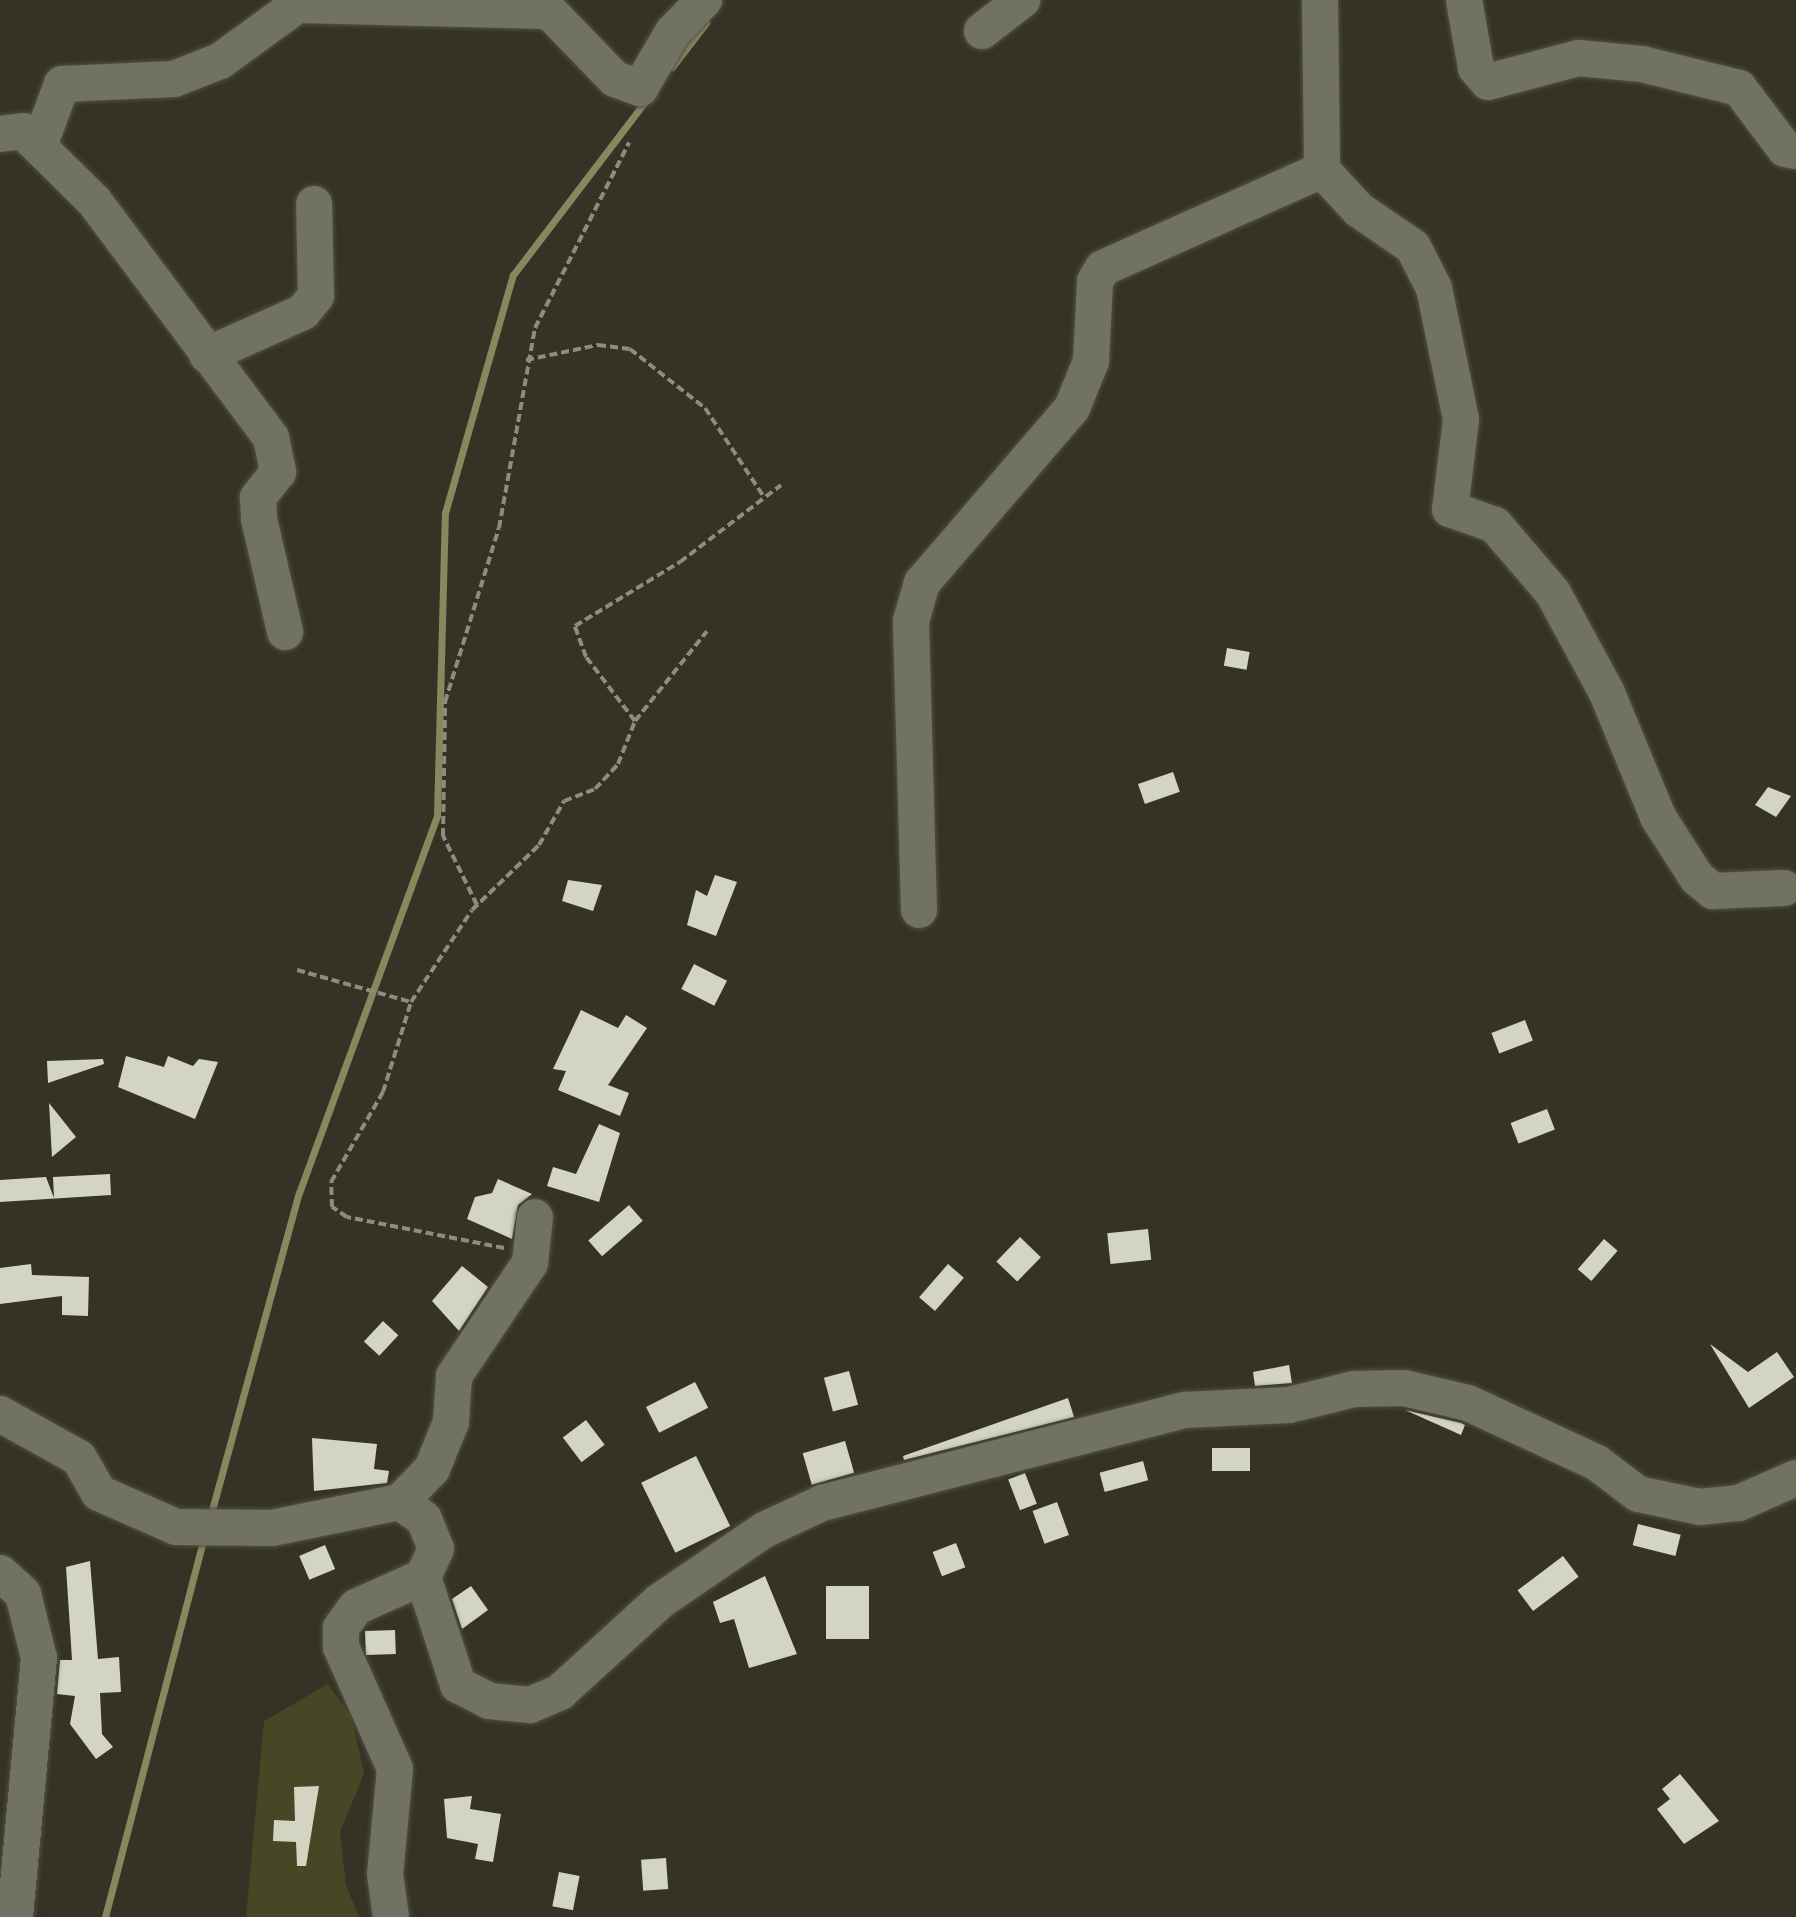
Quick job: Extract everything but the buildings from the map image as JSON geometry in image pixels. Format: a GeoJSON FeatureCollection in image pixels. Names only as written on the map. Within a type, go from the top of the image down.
{"type":"FeatureCollection","features":[{"type":"Feature","properties":{"kind":"street"},"geometry":{"type":"LineString","coordinates":[[39,146],[62,84],[174,79],[220,61],[297,5],[549,11],[615,79],[640,88],[673,32],[704,0]]}},
{"type":"Feature","properties":{"kind":"street"},"geometry":{"type":"LineString","coordinates":[[982,31],[1022,0]]}},
{"type":"Feature","properties":{"kind":"street"},"geometry":{"type":"LineString","coordinates":[[1320,0],[1322,170],[1359,210],[1413,247],[1434,288],[1461,420],[1450,509],[1495,525],[1553,593],[1625,732],[1658,817],[1697,878],[1713,891],[1784,888]]}},
{"type":"Feature","properties":{"kind":"street"},"geometry":{"type":"LineString","coordinates":[[1464,0],[1476,68],[1488,82],[1578,58],[1642,64],[1739,88],[1785,149],[1796,151]]}},
{"type":"Feature","properties":{"kind":"street"},"geometry":{"type":"LineString","coordinates":[[0,134],[23,131],[94,201],[207,355],[237,387],[278,456],[278,472],[258,498],[259,519],[285,632]]}},
{"type":"Feature","properties":{"kind":"street"},"geometry":{"type":"LineString","coordinates":[[919,910],[911,621],[922,583],[1072,408],[1091,361],[1095,281],[1103,268],[1322,170]]}},
{"type":"Feature","properties":{"kind":"street"},"geometry":{"type":"LineString","coordinates":[[207,355],[303,312],[316,296],[314,204]]}},
{"type":"Feature","properties":{"kind":"street"},"geometry":{"type":"LineString","coordinates":[[0,1414],[79,1458],[99,1493],[176,1527],[272,1528],[400,1502],[432,1469],[451,1422],[454,1376],[530,1263],[535,1217]]}},
{"type":"Feature","properties":{"kind":"street"},"geometry":{"type":"LineString","coordinates":[[423,1577],[458,1685],[489,1701],[530,1705],[560,1692],[673,1592],[764,1530],[822,1503],[1185,1410],[1404,1388],[1468,1403],[1597,1463],[1638,1494],[1726,1505],[1796,1478]]}},
{"type":"Feature","properties":{"kind":"street"},"geometry":{"type":"LineString","coordinates":[[391,1917],[385,1874],[395,1769],[341,1647],[341,1628],[356,1607],[423,1577],[436,1549],[424,1519],[400,1502]]}},
{"type":"Feature","properties":{"kind":"street"},"geometry":{"type":"LineString","coordinates":[[0,1573],[23,1594],[39,1658],[15,1917]]}},
{"type":"Feature","properties":{"kind":"path"},"geometry":{"type":"LineString","coordinates":[[477,905],[443,836],[445,702],[499,528],[526,399],[526,360],[629,143]]}},
{"type":"Feature","properties":{"kind":"path"},"geometry":{"type":"LineString","coordinates":[[526,360],[598,345],[630,349],[705,408],[764,497]]}},
{"type":"Feature","properties":{"kind":"path"},"geometry":{"type":"LineString","coordinates":[[635,721],[586,657],[575,626],[680,562],[781,485]]}},
{"type":"Feature","properties":{"kind":"path"},"geometry":{"type":"LineString","coordinates":[[530,1263],[504,1248],[332,1207],[331,1182],[383,1092],[411,1002],[477,905],[539,845],[564,801],[595,789],[618,764],[635,721],[707,631]]}},
{"type":"Feature","properties":{"kind":"path"},"geometry":{"type":"LineString","coordinates":[[297,970],[411,1002]]}},
{"type":"Feature","properties":{"kind":"shaded area"},"geometry":{"type":"Polygon","coordinates":[[[328,1684],[352,1718],[364,1774],[340,1832],[346,1885],[359,1917],[246,1917],[264,1721],[328,1684]]]}},
{"type":"Feature","properties":{"kind":"waterway"},"geometry":{"type":"LineString","coordinates":[[672,67],[706,23]]}},
{"type":"Feature","properties":{"kind":"waterway"},"geometry":{"type":"LineString","coordinates":[[212,1510],[299,1193],[437,815],[445,513],[513,275],[647,99]]}},
{"type":"Feature","properties":{"kind":"waterway"},"geometry":{"type":"LineString","coordinates":[[105,1917],[204,1536]]}}]}
